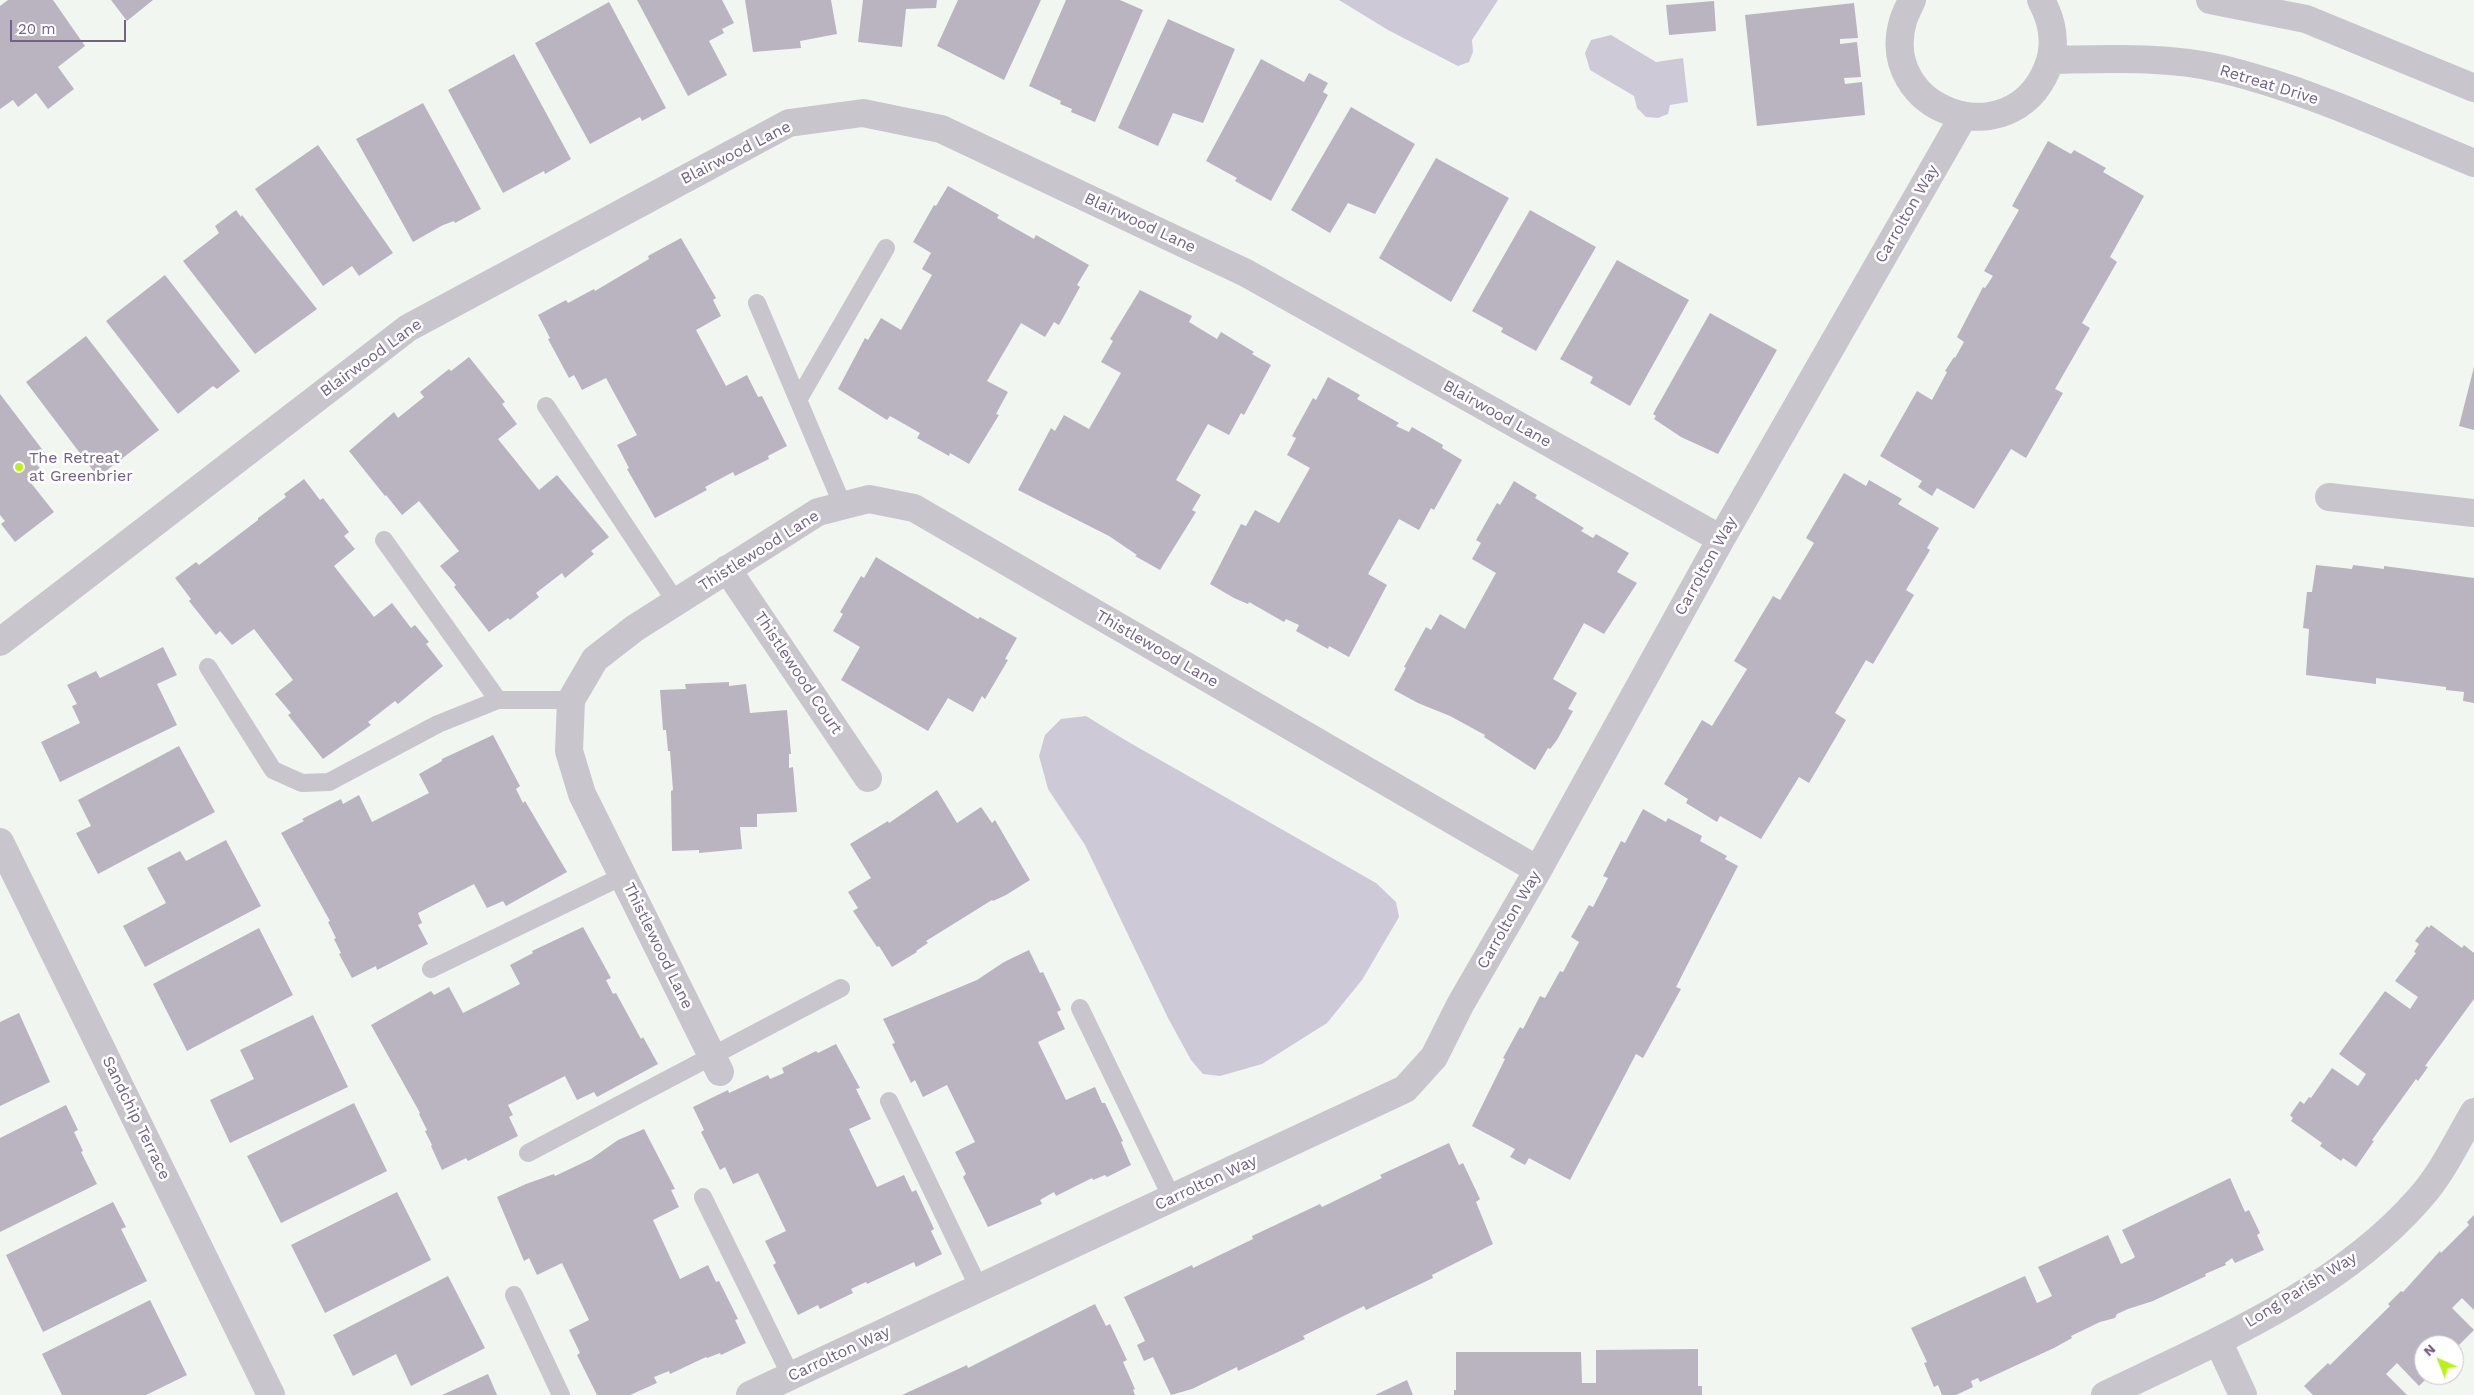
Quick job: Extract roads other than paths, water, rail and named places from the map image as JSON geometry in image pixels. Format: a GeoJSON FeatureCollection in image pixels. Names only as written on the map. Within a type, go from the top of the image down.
{"type":"FeatureCollection","features":[{"type":"Feature","properties":{"kind":"street"},"geometry":{"type":"LineString","coordinates":[[1912,0],[1903,21],[1900,47],[1906,71],[1919,92],[1939,108],[1963,117],[1986,117],[2015,107],[2028,98],[2042,81],[2052,60],[2054,37],[2049,14],[2041,0]]}},
{"type":"Feature","properties":{"kind":"street"},"geometry":{"type":"LineString","coordinates":[[2210,0],[2306,19],[2474,88]]}},
{"type":"Feature","properties":{"kind":"street","name":"Retreat Drive"},"geometry":{"type":"LineString","coordinates":[[2052,60],[2139,58],[2220,69],[2305,93],[2474,163]]}},
{"type":"Feature","properties":{"kind":"street","name":"Blairwood Lane"},"geometry":{"type":"LineString","coordinates":[[0,642],[408,328],[789,123],[863,113],[941,129],[1246,273],[1721,539]]}},
{"type":"Feature","properties":{"kind":"street","name":"Carrolton Way"},"geometry":{"type":"LineString","coordinates":[[750,1395],[1405,1089],[1434,1057],[1460,1005],[1538,870],[1721,539],[1963,117]]}},
{"type":"Feature","properties":{"kind":"street"},"geometry":{"type":"LineString","coordinates":[[2329,497],[2474,513]]}},
{"type":"Feature","properties":{"kind":"street","name":"Thistlewood Lane"},"geometry":{"type":"LineString","coordinates":[[716,1064],[582,794],[569,750],[571,700],[594,659],[635,628],[818,512],[870,499],[914,508],[1538,870]]}},
{"type":"Feature","properties":{"kind":"street","name":"Thistlewood Court"},"geometry":{"type":"LineString","coordinates":[[727,569],[868,778]]}},
{"type":"Feature","properties":{"kind":"street","name":"Sandchip Terrace"},"geometry":{"type":"LineString","coordinates":[[0,842],[271,1395]]}},
{"type":"Feature","properties":{"kind":"street","name":"Long Parish Way"},"geometry":{"type":"LineString","coordinates":[[2105,1395],[2218,1341],[2293,1299],[2346,1266],[2386,1232],[2420,1199],[2442,1168],[2474,1112]]}},
{"type":"Feature","properties":{"kind":"street"},"geometry":{"type":"LineString","coordinates":[[2218,1341],[2243,1395]]}},
{"type":"Feature","properties":{"kind":"lane"},"geometry":{"type":"LineString","coordinates":[[798,400],[886,248]]}},
{"type":"Feature","properties":{"kind":"lane"},"geometry":{"type":"LineString","coordinates":[[757,303],[843,506]]}},
{"type":"Feature","properties":{"kind":"lane"},"geometry":{"type":"LineString","coordinates":[[546,406],[676,602]]}},
{"type":"Feature","properties":{"kind":"lane"},"geometry":{"type":"LineString","coordinates":[[384,540],[498,700]]}},
{"type":"Feature","properties":{"kind":"lane"},"geometry":{"type":"LineString","coordinates":[[208,667],[273,770],[302,783],[329,782],[438,724],[498,700],[571,700]]}},
{"type":"Feature","properties":{"kind":"lane"},"geometry":{"type":"LineString","coordinates":[[431,969],[623,876]]}},
{"type":"Feature","properties":{"kind":"lane"},"geometry":{"type":"LineString","coordinates":[[528,1153],[716,1064],[841,988]]}},
{"type":"Feature","properties":{"kind":"lane"},"geometry":{"type":"LineString","coordinates":[[1080,1008],[1172,1198]]}},
{"type":"Feature","properties":{"kind":"lane"},"geometry":{"type":"LineString","coordinates":[[889,1101],[979,1288]]}},
{"type":"Feature","properties":{"kind":"lane"},"geometry":{"type":"LineString","coordinates":[[703,1196],[791,1376]]}},
{"type":"Feature","properties":{"kind":"lane"},"geometry":{"type":"LineString","coordinates":[[514,1295],[561,1395]]}},
{"type":"Feature","properties":{"kind":"place","name":"The Retreat at Greenbrier"},"geometry":{"type":"Point","coordinates":[19,467]}}]}
